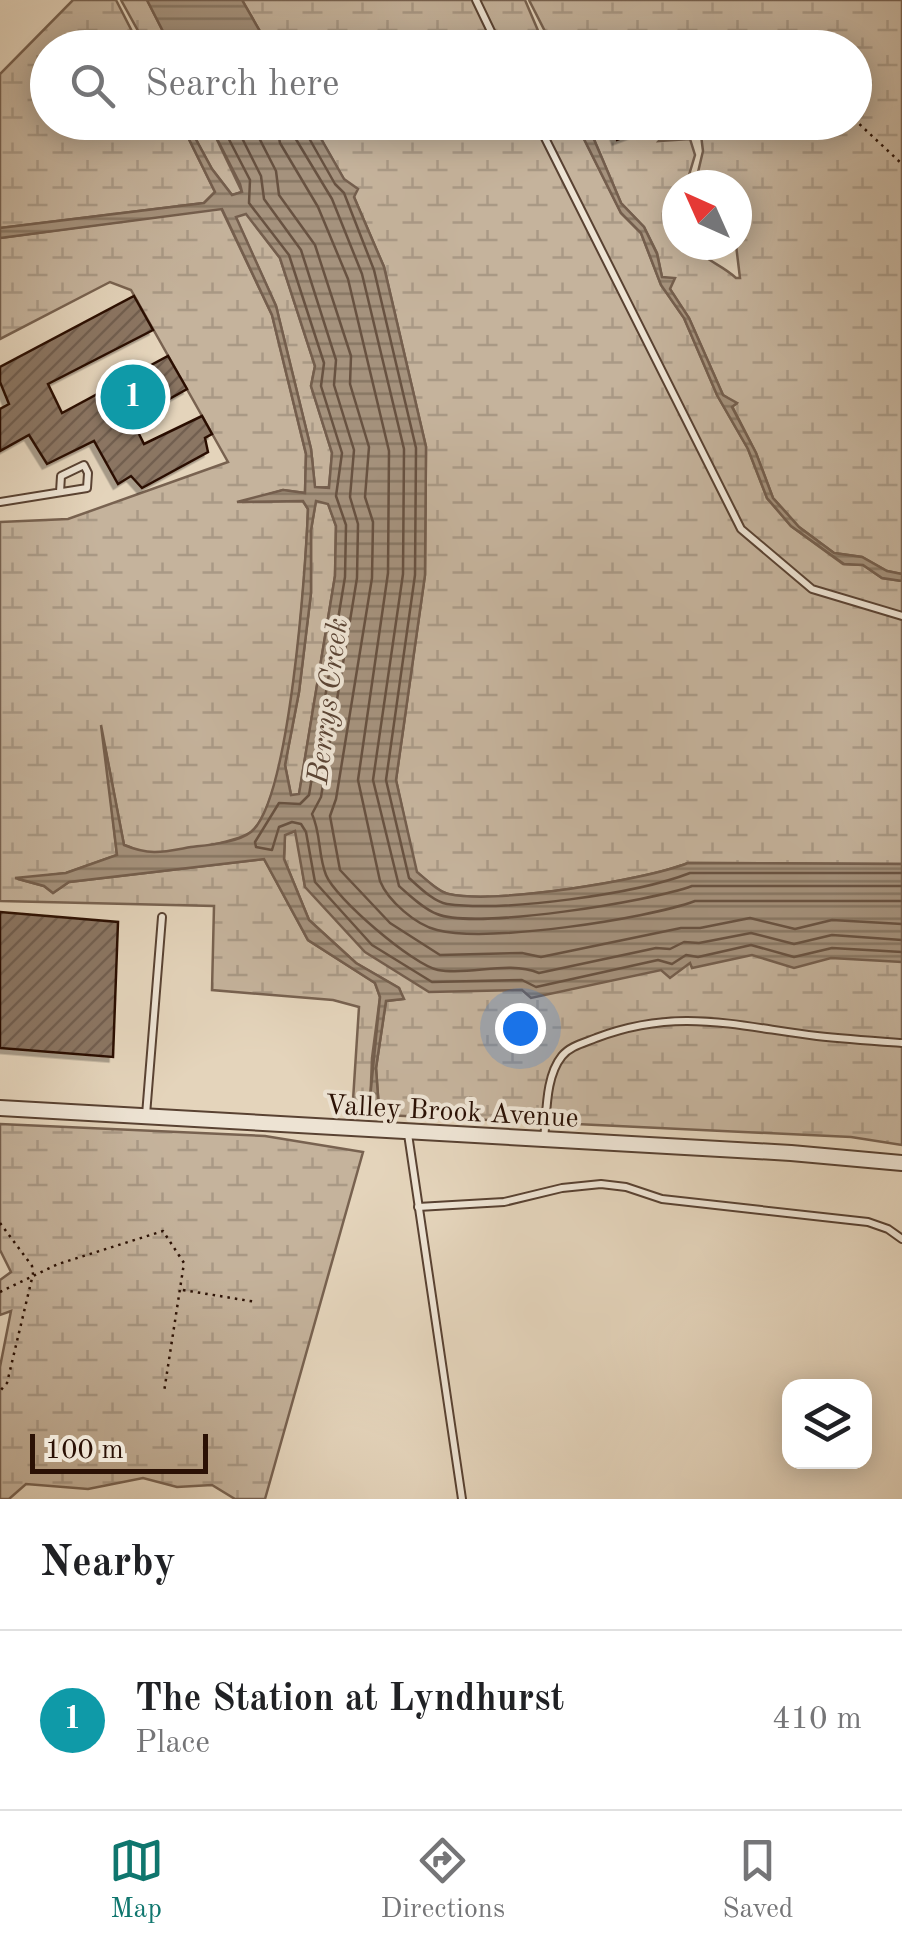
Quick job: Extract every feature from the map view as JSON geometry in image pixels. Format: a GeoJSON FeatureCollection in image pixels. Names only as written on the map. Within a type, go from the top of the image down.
{"type":"FeatureCollection","features":[{"type":"Feature","properties":{"kind":"street","name":"Valley Brook Avenue"},"geometry":{"type":"LineString","coordinates":[[0,1108],[791,1153],[902,1163]]}},
{"type":"Feature","properties":{"kind":"lane"},"geometry":{"type":"LineString","coordinates":[[476,0],[490,30]]}},
{"type":"Feature","properties":{"kind":"lane"},"geometry":{"type":"LineString","coordinates":[[546,140],[740,529],[812,589],[902,616]]}},
{"type":"Feature","properties":{"kind":"lane"},"geometry":{"type":"LineString","coordinates":[[0,502],[86,488],[88,473],[84,465],[61,476],[60,492]]}},
{"type":"Feature","properties":{"kind":"lane"},"geometry":{"type":"LineString","coordinates":[[146,1116],[162,917]]}},
{"type":"Feature","properties":{"kind":"lane"},"geometry":{"type":"LineString","coordinates":[[544,1140],[550,1085],[561,1058],[573,1047],[613,1032],[675,1019],[737,1022],[814,1036],[902,1043]]}},
{"type":"Feature","properties":{"kind":"lane"},"geometry":{"type":"LineString","coordinates":[[408,1130],[462,1499]]}},
{"type":"Feature","properties":{"kind":"lane"},"geometry":{"type":"LineString","coordinates":[[418,1207],[504,1202],[562,1188],[601,1184],[662,1199],[868,1222],[888,1228],[902,1239]]}},
{"type":"Feature","properties":{"kind":"path"},"geometry":{"type":"LineString","coordinates":[[872,135],[902,164]]}},
{"type":"Feature","properties":{"kind":"path"},"geometry":{"type":"LineString","coordinates":[[0,1223],[32,1266],[33,1274],[6,1383],[0,1391]]}},
{"type":"Feature","properties":{"kind":"path"},"geometry":{"type":"LineString","coordinates":[[0,1292],[33,1274],[163,1231],[184,1263],[164,1392]]}},
{"type":"Feature","properties":{"kind":"path"},"geometry":{"type":"LineString","coordinates":[[181,1290],[256,1302]]}},
{"type":"Feature","properties":{"kind":"green space"},"geometry":{"type":"Polygon","coordinates":[[[73,0],[116,0],[131,30],[43,30],[73,0]]]}},
{"type":"Feature","properties":{"kind":"green space"},"geometry":{"type":"Polygon","coordinates":[[[121,0],[147,0],[162,30],[138,30],[121,0]]]}},
{"type":"Feature","properties":{"kind":"green space"},"geometry":{"type":"Polygon","coordinates":[[[242,0],[525,0],[538,30],[259,30],[242,0]]]}},
{"type":"Feature","properties":{"kind":"green space"},"geometry":{"type":"Polygon","coordinates":[[[529,0],[902,0],[902,574],[887,571],[862,557],[834,553],[799,527],[773,498],[732,406],[736,404],[723,395],[689,318],[662,277],[657,253],[644,227],[621,203],[594,140],[690,140],[695,155],[690,170],[662,170],[662,260],[710,260],[740,278],[738,260],[752,260],[752,170],[699,170],[702,140],[872,140],[872,30],[544,30],[529,0]]]}},
{"type":"Feature","properties":{"kind":"green space"},"geometry":{"type":"Polygon","coordinates":[[[30,44],[30,140],[189,140],[215,192],[204,203],[0,228],[0,74],[30,44]]]}},
{"type":"Feature","properties":{"kind":"green space"},"geometry":{"type":"Polygon","coordinates":[[[196,140],[217,140],[242,192],[232,195],[196,140]]]}},
{"type":"Feature","properties":{"kind":"green space"},"geometry":{"type":"Polygon","coordinates":[[[322,140],[584,140],[621,213],[641,233],[661,285],[684,318],[717,395],[748,449],[767,498],[791,526],[843,564],[863,565],[882,578],[902,581],[902,864],[688,863],[605,883],[499,896],[448,894],[416,872],[396,780],[425,575],[426,447],[384,267],[354,197],[322,140]]]}},
{"type":"Feature","properties":{"kind":"green space"},"geometry":{"type":"Polygon","coordinates":[[[221,208],[272,315],[306,454],[305,493],[283,490],[242,502],[303,501],[308,509],[294,680],[277,776],[265,811],[251,832],[200,847],[146,853],[124,845],[105,747],[117,855],[66,873],[18,879],[44,886],[53,893],[69,882],[264,859],[308,940],[375,983],[380,997],[370,1109],[379,1109],[376,1068],[386,1001],[403,999],[399,988],[356,963],[309,920],[284,859],[285,834],[296,831],[305,887],[690,961],[753,953],[902,960],[902,1145],[851,1137],[352,1116],[359,1007],[333,1000],[212,990],[214,906],[0,901],[0,522],[68,519],[228,462],[131,290],[110,282],[0,339],[0,238],[221,208]]]}},
{"type":"Feature","properties":{"kind":"green space"},"geometry":{"type":"Polygon","coordinates":[[[246,213],[280,258],[315,366],[311,386],[332,453],[329,487],[315,488],[311,449],[276,306],[235,216],[246,213]]]}},
{"type":"Feature","properties":{"kind":"green space"},"geometry":{"type":"Polygon","coordinates":[[[316,500],[328,503],[336,526],[335,576],[299,795],[291,795],[285,765],[311,593],[311,530],[316,500]]]}},
{"type":"Feature","properties":{"kind":"green space"},"geometry":{"type":"Polygon","coordinates":[[[0,1124],[265,1136],[363,1152],[265,1499],[235,1499],[212,1485],[177,1487],[143,1478],[88,1489],[26,1484],[9,1499],[0,1499],[0,1367],[11,1311],[0,1315],[0,1280],[11,1272],[0,1250],[0,1124]]]}},
{"type":"Feature","properties":{"kind":"water"},"geometry":{"type":"Polygon","coordinates":[[[147,0],[242,0],[259,30],[162,30],[147,0]]]}},
{"type":"Feature","properties":{"kind":"water","name":"Berrys Creek"},"geometry":{"type":"Polygon","coordinates":[[[189,140],[196,140],[232,195],[242,192],[240,184],[218,140],[322,140],[344,179],[358,189],[354,197],[384,267],[426,447],[425,575],[396,780],[417,872],[449,894],[499,896],[605,883],[688,863],[902,864],[902,962],[831,958],[794,968],[752,955],[692,968],[690,963],[670,978],[661,970],[531,998],[522,990],[429,992],[365,952],[305,887],[295,831],[285,835],[284,859],[309,920],[356,963],[399,988],[404,999],[386,1001],[376,1068],[379,1110],[369,1109],[380,997],[375,983],[308,940],[264,859],[69,882],[53,893],[44,886],[15,878],[66,873],[117,855],[101,725],[124,845],[133,848],[165,851],[245,836],[265,812],[276,776],[293,680],[308,509],[303,501],[237,502],[283,490],[305,493],[306,454],[272,315],[222,209],[0,238],[0,228],[204,203],[215,192],[189,140]],[[246,214],[236,217],[276,306],[311,449],[315,487],[329,488],[332,453],[311,386],[315,366],[280,258],[246,214]],[[316,501],[311,530],[311,593],[285,765],[291,795],[299,794],[335,576],[336,526],[328,504],[316,501]]]}},
{"type":"Feature","properties":{"kind":"water"},"geometry":{"type":"Polygon","coordinates":[[[584,140],[594,140],[621,203],[644,227],[657,254],[662,277],[675,278],[670,289],[689,318],[723,395],[737,403],[732,407],[773,498],[799,527],[834,553],[862,557],[887,571],[902,574],[902,581],[882,578],[863,565],[844,564],[791,526],[767,498],[748,449],[717,395],[684,318],[661,285],[641,233],[621,213],[584,140]]]}},
{"type":"Feature","properties":{"kind":"building"},"geometry":{"type":"Polygon","coordinates":[[[134,296],[153,330],[48,384],[62,413],[168,356],[187,389],[132,420],[144,444],[202,416],[212,434],[205,438],[208,452],[142,488],[131,476],[118,484],[94,441],[47,464],[29,435],[0,451],[0,409],[9,404],[0,382],[0,367],[134,296]]]}},
{"type":"Feature","properties":{"kind":"building"},"geometry":{"type":"Polygon","coordinates":[[[0,912],[118,922],[113,1057],[0,1048],[0,912]]]}},
{"type":"Feature","properties":{"kind":"place","name":"The Station at Lyndhurst"},"geometry":{"type":"Point","coordinates":[133,397]}}]}
